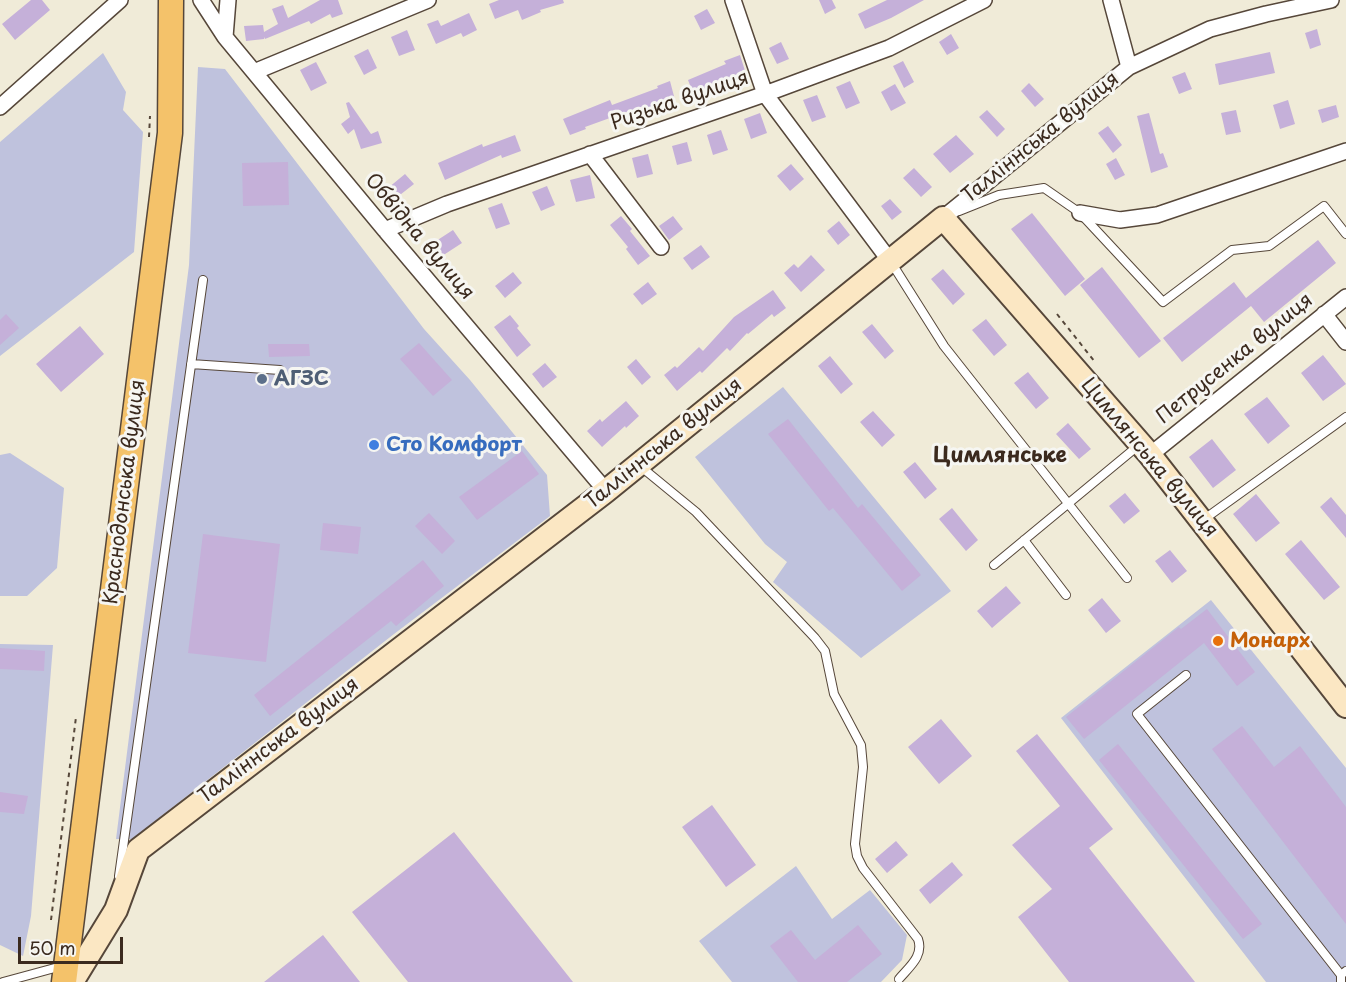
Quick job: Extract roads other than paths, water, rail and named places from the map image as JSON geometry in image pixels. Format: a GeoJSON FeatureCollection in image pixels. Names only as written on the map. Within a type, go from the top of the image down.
{"type":"FeatureCollection","features":[{"type":"Feature","properties":{"kind":"main road","name":"Краснодонська вулиця"},"geometry":{"type":"LineString","coordinates":[[68,976],[170,133],[171,0]]}},
{"type":"Feature","properties":{"kind":"street"},"geometry":{"type":"LineString","coordinates":[[0,107],[120,0]]}},
{"type":"Feature","properties":{"kind":"street","name":"Обвідна вулиця"},"geometry":{"type":"LineString","coordinates":[[201,0],[225,36],[254,72],[606,491]]}},
{"type":"Feature","properties":{"kind":"street"},"geometry":{"type":"LineString","coordinates":[[225,36],[228,0]]}},
{"type":"Feature","properties":{"kind":"street"},"geometry":{"type":"LineString","coordinates":[[254,72],[428,0]]}},
{"type":"Feature","properties":{"kind":"street"},"geometry":{"type":"LineString","coordinates":[[733,0],[765,94],[890,261]]}},
{"type":"Feature","properties":{"kind":"street","name":"Ризька вулиця"},"geometry":{"type":"LineString","coordinates":[[385,230],[447,204],[765,94],[889,48],[984,0]]}},
{"type":"Feature","properties":{"kind":"street"},"geometry":{"type":"LineString","coordinates":[[1111,0],[1129,67]]}},
{"type":"Feature","properties":{"kind":"street","name":"Талліннська вулиця"},"geometry":{"type":"LineString","coordinates":[[68,976],[116,910],[138,850],[606,491],[1129,67],[1210,29],[1331,0]]}},
{"type":"Feature","properties":{"kind":"street"},"geometry":{"type":"LineString","coordinates":[[1080,213],[1120,220],[1157,215],[1346,151]]}},
{"type":"Feature","properties":{"kind":"street"},"geometry":{"type":"LineString","coordinates":[[590,154],[661,247]]}},
{"type":"Feature","properties":{"kind":"street","name":"Цимлянська вулиця"},"geometry":{"type":"LineString","coordinates":[[943,218],[1145,449],[1346,705]]}},
{"type":"Feature","properties":{"kind":"street","name":"Петрусенка вулиця"},"geometry":{"type":"LineString","coordinates":[[1145,449],[1346,297]]}},
{"type":"Feature","properties":{"kind":"street"},"geometry":{"type":"LineString","coordinates":[[1324,314],[1346,342]]}},
{"type":"Feature","properties":{"kind":"lane"},"geometry":{"type":"LineString","coordinates":[[943,218],[999,195],[1044,188],[1080,213],[1163,302],[1232,250],[1269,246],[1324,206],[1346,234]]}},
{"type":"Feature","properties":{"kind":"lane"},"geometry":{"type":"LineString","coordinates":[[890,261],[944,346],[1127,578]]}},
{"type":"Feature","properties":{"kind":"lane"},"geometry":{"type":"LineString","coordinates":[[116,910],[121,858],[203,280]]}},
{"type":"Feature","properties":{"kind":"lane"},"geometry":{"type":"LineString","coordinates":[[191,364],[280,370]]}},
{"type":"Feature","properties":{"kind":"lane"},"geometry":{"type":"LineString","coordinates":[[1202,521],[1346,417]]}},
{"type":"Feature","properties":{"kind":"lane"},"geometry":{"type":"LineString","coordinates":[[994,565],[1068,503],[1145,449]]}},
{"type":"Feature","properties":{"kind":"lane"},"geometry":{"type":"LineString","coordinates":[[638,465],[696,512],[825,651],[834,694],[856,733],[863,755],[855,844],[857,856],[863,868],[918,939],[920,945],[918,956],[899,979]]}},
{"type":"Feature","properties":{"kind":"lane"},"geometry":{"type":"LineString","coordinates":[[1023,540],[1066,595]]}},
{"type":"Feature","properties":{"kind":"lane"},"geometry":{"type":"LineString","coordinates":[[1186,675],[1137,714],[1342,976]]}},
{"type":"Feature","properties":{"kind":"lane"},"geometry":{"type":"LineString","coordinates":[[3,982],[68,976]]}},
{"type":"Feature","properties":{"kind":"place","name":"АГЗС"},"geometry":{"type":"Point","coordinates":[262,379]}},
{"type":"Feature","properties":{"kind":"place","name":"Сто Комфорт"},"geometry":{"type":"Point","coordinates":[374,445]}},
{"type":"Feature","properties":{"kind":"place","name":"Монарх"},"geometry":{"type":"Point","coordinates":[1218,641]}},
{"type":"Feature","properties":{"kind":"district","name":"Цимлянське"},"geometry":{"type":"Point","coordinates":[1000,456]}}]}
